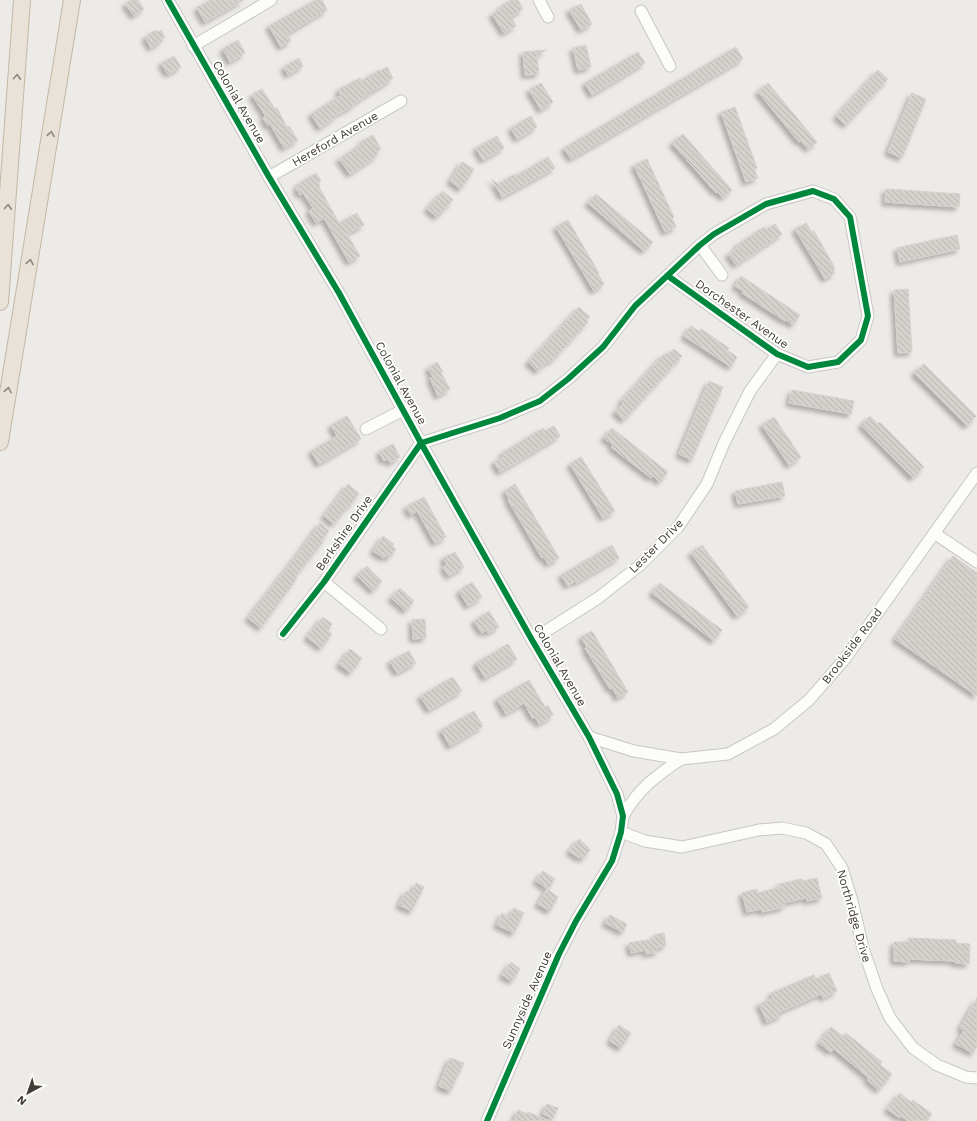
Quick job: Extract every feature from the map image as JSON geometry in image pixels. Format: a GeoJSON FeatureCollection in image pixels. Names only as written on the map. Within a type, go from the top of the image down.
{"type":"FeatureCollection","features":[{"type":"Feature","properties":{"kind":"highway"},"geometry":{"type":"LineString","coordinates":[[0,302],[22,0]]}},
{"type":"Feature","properties":{"kind":"highway"},"geometry":{"type":"LineString","coordinates":[[0,442],[72,0]]}},
{"type":"Feature","properties":{"kind":"street","name":"Colonial Avenue"},"geometry":{"type":"LineString","coordinates":[[168,0],[269,177],[339,293],[421,443],[532,640],[589,737],[617,794],[623,816],[621,832],[612,861],[595,891]]}},
{"type":"Feature","properties":{"kind":"street"},"geometry":{"type":"LineString","coordinates":[[193,46],[271,0]]}},
{"type":"Feature","properties":{"kind":"street"},"geometry":{"type":"LineString","coordinates":[[540,0],[548,18]]}},
{"type":"Feature","properties":{"kind":"street"},"geometry":{"type":"LineString","coordinates":[[641,11],[670,66]]}},
{"type":"Feature","properties":{"kind":"street","name":"Hereford Avenue"},"geometry":{"type":"LineString","coordinates":[[269,177],[401,100]]}},
{"type":"Feature","properties":{"kind":"street","name":"Dorchester Avenue"},"geometry":{"type":"LineString","coordinates":[[421,443],[500,418],[540,401],[568,379],[603,347],[635,306],[700,245],[714,234],[766,204],[813,191],[834,199],[850,217],[868,316],[861,340],[838,362],[808,367],[777,354],[668,276]]}},
{"type":"Feature","properties":{"kind":"street"},"geometry":{"type":"LineString","coordinates":[[700,245],[722,275]]}},
{"type":"Feature","properties":{"kind":"street","name":"Lester Drive"},"geometry":{"type":"LineString","coordinates":[[532,640],[598,598],[639,566],[678,527],[707,484],[724,443],[750,391],[777,354]]}},
{"type":"Feature","properties":{"kind":"street"},"geometry":{"type":"LineString","coordinates":[[366,429],[403,410]]}},
{"type":"Feature","properties":{"kind":"street","name":"Berkshire Drive"},"geometry":{"type":"LineString","coordinates":[[283,634],[324,582],[421,443]]}},
{"type":"Feature","properties":{"kind":"street","name":"Brookside Road"},"geometry":{"type":"LineString","coordinates":[[589,737],[634,751],[681,759],[728,754],[774,729],[809,700],[844,660],[977,473]]}},
{"type":"Feature","properties":{"kind":"street"},"geometry":{"type":"LineString","coordinates":[[934,533],[977,562]]}},
{"type":"Feature","properties":{"kind":"street"},"geometry":{"type":"LineString","coordinates":[[324,582],[381,630]]}},
{"type":"Feature","properties":{"kind":"street","name":"Brookside Road"},"geometry":{"type":"LineString","coordinates":[[623,816],[630,802],[646,784],[681,759]]}},
{"type":"Feature","properties":{"kind":"street","name":"Northridge Drive"},"geometry":{"type":"LineString","coordinates":[[621,832],[645,841],[682,847],[758,830],[782,828],[806,832],[826,844],[842,868],[852,901],[863,948],[877,989],[890,1018],[913,1048],[937,1065],[966,1077],[977,1078]]}},
{"type":"Feature","properties":{"kind":"street","name":"Sunnyside Avenue"},"geometry":{"type":"LineString","coordinates":[[487,1121],[559,954],[576,921],[595,891]]}},
{"type":"Feature","properties":{"kind":"building"},"geometry":{"type":"Polygon","coordinates":[[[131,0],[138,0],[144,9],[134,16],[125,4],[131,0]]]}},
{"type":"Feature","properties":{"kind":"building"},"geometry":{"type":"Polygon","coordinates":[[[210,0],[244,0],[205,22],[197,8],[210,0]]]}},
{"type":"Feature","properties":{"kind":"building"},"geometry":{"type":"Polygon","coordinates":[[[315,0],[322,0],[327,10],[287,34],[291,41],[281,47],[269,26],[315,0]]]}},
{"type":"Feature","properties":{"kind":"building"},"geometry":{"type":"Polygon","coordinates":[[[511,0],[518,0],[523,9],[511,17],[516,26],[504,33],[492,14],[501,9],[500,7],[511,0]]]}},
{"type":"Feature","properties":{"kind":"building"},"geometry":{"type":"Polygon","coordinates":[[[581,4],[592,24],[581,30],[569,10],[581,4]]]}},
{"type":"Feature","properties":{"kind":"building"},"geometry":{"type":"Polygon","coordinates":[[[156,30],[158,32],[161,30],[165,37],[161,39],[162,41],[151,48],[145,37],[156,30]]]}},
{"type":"Feature","properties":{"kind":"building"},"geometry":{"type":"Polygon","coordinates":[[[238,40],[245,53],[230,62],[223,49],[238,40]]]}},
{"type":"Feature","properties":{"kind":"building"},"geometry":{"type":"Polygon","coordinates":[[[586,45],[591,67],[578,70],[573,48],[586,45]]]}},
{"type":"Feature","properties":{"kind":"building"},"geometry":{"type":"Polygon","coordinates":[[[736,47],[743,59],[571,159],[564,148],[736,47]]]}},
{"type":"Feature","properties":{"kind":"building"},"geometry":{"type":"Polygon","coordinates":[[[546,50],[535,57],[537,56],[539,74],[525,75],[523,52],[546,50]]]}},
{"type":"Feature","properties":{"kind":"building"},"geometry":{"type":"Polygon","coordinates":[[[638,52],[645,63],[592,95],[585,83],[638,52]]]}},
{"type":"Feature","properties":{"kind":"building"},"geometry":{"type":"Polygon","coordinates":[[[174,56],[181,67],[168,74],[161,63],[174,56]]]}},
{"type":"Feature","properties":{"kind":"building"},"geometry":{"type":"Polygon","coordinates":[[[299,58],[303,66],[288,75],[284,67],[299,58]]]}},
{"type":"Feature","properties":{"kind":"building"},"geometry":{"type":"Polygon","coordinates":[[[387,67],[393,78],[368,94],[354,104],[355,105],[334,116],[335,118],[320,128],[311,114],[341,95],[338,90],[360,78],[361,81],[387,67]]]}},
{"type":"Feature","properties":{"kind":"building"},"geometry":{"type":"Polygon","coordinates":[[[878,70],[888,79],[846,125],[836,116],[878,70]]]}},
{"type":"Feature","properties":{"kind":"building"},"geometry":{"type":"Polygon","coordinates":[[[541,83],[553,102],[541,110],[529,90],[541,83]]]}},
{"type":"Feature","properties":{"kind":"building"},"geometry":{"type":"Polygon","coordinates":[[[768,83],[817,142],[808,149],[801,141],[799,142],[758,92],[768,83]]]}},
{"type":"Feature","properties":{"kind":"building"},"geometry":{"type":"Polygon","coordinates":[[[262,89],[275,109],[277,108],[287,127],[289,126],[298,140],[284,148],[270,124],[268,126],[263,118],[265,115],[252,95],[262,89]]]}},
{"type":"Feature","properties":{"kind":"building"},"geometry":{"type":"Polygon","coordinates":[[[912,93],[926,99],[902,158],[888,152],[912,93]]]}},
{"type":"Feature","properties":{"kind":"building"},"geometry":{"type":"Polygon","coordinates":[[[735,107],[757,168],[754,169],[758,178],[746,182],[721,112],[735,107]]]}},
{"type":"Feature","properties":{"kind":"building"},"geometry":{"type":"Polygon","coordinates":[[[531,116],[537,127],[517,139],[511,128],[531,116]]]}},
{"type":"Feature","properties":{"kind":"building"},"geometry":{"type":"Polygon","coordinates":[[[683,134],[732,190],[723,198],[717,191],[716,193],[672,143],[683,134]]]}},
{"type":"Feature","properties":{"kind":"building"},"geometry":{"type":"Polygon","coordinates":[[[373,135],[381,149],[377,152],[377,156],[350,174],[339,159],[363,143],[362,141],[373,135]]]}},
{"type":"Feature","properties":{"kind":"building"},"geometry":{"type":"Polygon","coordinates":[[[497,136],[504,148],[483,160],[476,148],[497,136]]]}},
{"type":"Feature","properties":{"kind":"building"},"geometry":{"type":"Polygon","coordinates":[[[548,157],[555,168],[502,197],[492,179],[498,184],[515,174],[516,176],[548,157]]]}},
{"type":"Feature","properties":{"kind":"building"},"geometry":{"type":"Polygon","coordinates":[[[647,159],[674,217],[672,218],[676,227],[665,232],[634,165],[647,159]]]}},
{"type":"Feature","properties":{"kind":"building"},"geometry":{"type":"Polygon","coordinates":[[[462,162],[474,169],[461,189],[450,181],[462,162]]]}},
{"type":"Feature","properties":{"kind":"building"},"geometry":{"type":"Polygon","coordinates":[[[316,173],[321,181],[318,183],[320,186],[319,187],[339,223],[357,213],[364,225],[347,234],[360,256],[349,262],[324,218],[316,223],[309,211],[313,208],[303,193],[300,195],[296,188],[299,186],[298,184],[316,173]]]}},
{"type":"Feature","properties":{"kind":"building"},"geometry":{"type":"Polygon","coordinates":[[[886,189],[960,194],[959,207],[885,202],[886,189]]]}},
{"type":"Feature","properties":{"kind":"building"},"geometry":{"type":"Polygon","coordinates":[[[443,191],[453,200],[437,217],[427,209],[443,191]]]}},
{"type":"Feature","properties":{"kind":"building"},"geometry":{"type":"Polygon","coordinates":[[[596,194],[653,242],[644,251],[588,203],[596,194]]]}},
{"type":"Feature","properties":{"kind":"building"},"geometry":{"type":"Polygon","coordinates":[[[568,220],[604,284],[594,291],[556,227],[568,220]]]}},
{"type":"Feature","properties":{"kind":"building"},"geometry":{"type":"Polygon","coordinates":[[[806,223],[812,232],[814,231],[835,268],[833,269],[835,273],[825,279],[795,229],[806,223]]]}},
{"type":"Feature","properties":{"kind":"building"},"geometry":{"type":"Polygon","coordinates":[[[775,224],[782,234],[736,265],[728,254],[738,247],[737,245],[764,227],[765,230],[775,224]]]}},
{"type":"Feature","properties":{"kind":"building"},"geometry":{"type":"Polygon","coordinates":[[[957,235],[960,249],[900,262],[897,248],[957,235]]]}},
{"type":"Feature","properties":{"kind":"building"},"geometry":{"type":"Polygon","coordinates":[[[741,276],[800,315],[793,325],[742,293],[743,291],[735,286],[741,276]]]}},
{"type":"Feature","properties":{"kind":"building"},"geometry":{"type":"Polygon","coordinates":[[[908,289],[912,352],[898,353],[894,290],[908,289]]]}},
{"type":"Feature","properties":{"kind":"building"},"geometry":{"type":"Polygon","coordinates":[[[579,307],[590,317],[586,320],[588,322],[552,361],[546,362],[538,371],[528,362],[579,307]]]}},
{"type":"Feature","properties":{"kind":"building"},"geometry":{"type":"Polygon","coordinates":[[[691,326],[700,332],[701,329],[729,348],[727,350],[737,357],[731,367],[684,336],[691,326]]]}},
{"type":"Feature","properties":{"kind":"building"},"geometry":{"type":"Polygon","coordinates":[[[674,349],[682,356],[624,420],[615,412],[623,403],[621,401],[664,354],[666,356],[674,349]]]}},
{"type":"Feature","properties":{"kind":"building"},"geometry":{"type":"Polygon","coordinates":[[[437,362],[450,389],[438,396],[430,378],[433,377],[428,368],[437,362]]]}},
{"type":"Feature","properties":{"kind":"building"},"geometry":{"type":"Polygon","coordinates":[[[924,364],[976,416],[967,426],[914,373],[924,364]]]}},
{"type":"Feature","properties":{"kind":"building"},"geometry":{"type":"Polygon","coordinates":[[[709,381],[723,387],[692,460],[679,454],[709,381]]]}},
{"type":"Feature","properties":{"kind":"building"},"geometry":{"type":"Polygon","coordinates":[[[792,390],[854,401],[851,414],[789,403],[792,390]]]}},
{"type":"Feature","properties":{"kind":"building"},"geometry":{"type":"Polygon","coordinates":[[[347,416],[361,439],[319,464],[311,451],[337,436],[331,425],[347,416]]]}},
{"type":"Feature","properties":{"kind":"building"},"geometry":{"type":"Polygon","coordinates":[[[870,416],[878,424],[880,422],[924,467],[913,478],[861,425],[870,416]]]}},
{"type":"Feature","properties":{"kind":"building"},"geometry":{"type":"Polygon","coordinates":[[[774,417],[801,457],[789,465],[762,425],[774,417]]]}},
{"type":"Feature","properties":{"kind":"building"},"geometry":{"type":"Polygon","coordinates":[[[554,426],[560,436],[500,472],[494,462],[504,456],[502,453],[543,428],[545,431],[554,426]]]}},
{"type":"Feature","properties":{"kind":"building"},"geometry":{"type":"Polygon","coordinates":[[[612,428],[668,472],[660,482],[653,476],[651,478],[611,447],[613,445],[604,438],[612,428]]]}},
{"type":"Feature","properties":{"kind":"building"},"geometry":{"type":"Polygon","coordinates":[[[393,444],[400,457],[390,463],[387,459],[384,461],[379,452],[393,444]]]}},
{"type":"Feature","properties":{"kind":"building"},"geometry":{"type":"Polygon","coordinates":[[[581,457],[615,511],[603,518],[570,464],[581,457]]]}},
{"type":"Feature","properties":{"kind":"building"},"geometry":{"type":"Polygon","coordinates":[[[782,482],[785,496],[738,504],[735,491],[782,482]]]}},
{"type":"Feature","properties":{"kind":"building"},"geometry":{"type":"Polygon","coordinates":[[[348,484],[359,493],[334,524],[324,516],[348,484]]]}},
{"type":"Feature","properties":{"kind":"building"},"geometry":{"type":"Polygon","coordinates":[[[515,484],[559,558],[548,564],[544,557],[542,558],[508,500],[509,499],[505,491],[515,484]]]}},
{"type":"Feature","properties":{"kind":"building"},"geometry":{"type":"Polygon","coordinates":[[[424,497],[446,537],[435,543],[417,511],[411,515],[406,507],[424,497]]]}},
{"type":"Feature","properties":{"kind":"building"},"geometry":{"type":"Polygon","coordinates":[[[320,523],[329,531],[321,541],[323,542],[295,577],[297,578],[261,628],[248,618],[320,523]]]}},
{"type":"Feature","properties":{"kind":"building"},"geometry":{"type":"Polygon","coordinates":[[[383,536],[394,544],[392,547],[396,549],[389,558],[386,556],[384,558],[373,551],[383,536]]]}},
{"type":"Feature","properties":{"kind":"building"},"geometry":{"type":"Polygon","coordinates":[[[612,545],[619,558],[576,583],[575,581],[568,586],[561,575],[612,545]]]}},
{"type":"Feature","properties":{"kind":"building"},"geometry":{"type":"Polygon","coordinates":[[[702,545],[749,607],[737,616],[691,553],[702,545]]]}},
{"type":"Feature","properties":{"kind":"building"},"geometry":{"type":"Polygon","coordinates":[[[455,552],[464,567],[449,576],[443,567],[447,565],[443,558],[455,552]]]}},
{"type":"Feature","properties":{"kind":"building"},"geometry":{"type":"Polygon","coordinates":[[[953,556],[977,573],[977,696],[895,639],[953,556]]]}},
{"type":"Feature","properties":{"kind":"building"},"geometry":{"type":"Polygon","coordinates":[[[367,566],[382,581],[373,591],[357,576],[367,566]]]}},
{"type":"Feature","properties":{"kind":"building"},"geometry":{"type":"Polygon","coordinates":[[[472,582],[482,597],[468,606],[459,591],[472,582]]]}},
{"type":"Feature","properties":{"kind":"building"},"geometry":{"type":"Polygon","coordinates":[[[660,583],[722,630],[714,641],[652,593],[660,583]]]}},
{"type":"Feature","properties":{"kind":"building"},"geometry":{"type":"Polygon","coordinates":[[[400,588],[414,601],[406,611],[391,598],[400,588]]]}},
{"type":"Feature","properties":{"kind":"building"},"geometry":{"type":"Polygon","coordinates":[[[489,611],[499,627],[488,633],[486,630],[482,633],[474,621],[489,611]]]}},
{"type":"Feature","properties":{"kind":"building"},"geometry":{"type":"Polygon","coordinates":[[[323,617],[332,624],[328,631],[332,634],[321,648],[307,637],[323,617]]]}},
{"type":"Feature","properties":{"kind":"building"},"geometry":{"type":"Polygon","coordinates":[[[425,619],[426,638],[413,639],[412,620],[425,619]]]}},
{"type":"Feature","properties":{"kind":"building"},"geometry":{"type":"Polygon","coordinates":[[[592,631],[628,692],[618,698],[612,688],[610,689],[585,648],[587,647],[581,637],[592,631]]]}},
{"type":"Feature","properties":{"kind":"building"},"geometry":{"type":"Polygon","coordinates":[[[508,644],[517,659],[485,678],[476,663],[508,644]]]}},
{"type":"Feature","properties":{"kind":"building"},"geometry":{"type":"Polygon","coordinates":[[[350,649],[362,658],[351,673],[339,664],[350,649]]]}},
{"type":"Feature","properties":{"kind":"building"},"geometry":{"type":"Polygon","coordinates":[[[409,651],[416,663],[397,673],[390,661],[409,651]]]}},
{"type":"Feature","properties":{"kind":"building"},"geometry":{"type":"Polygon","coordinates":[[[453,677],[462,691],[429,710],[420,696],[453,677]]]}},
{"type":"Feature","properties":{"kind":"building"},"geometry":{"type":"Polygon","coordinates":[[[529,680],[545,707],[548,705],[553,715],[539,724],[535,717],[533,719],[524,703],[506,714],[497,699],[529,680]]]}},
{"type":"Feature","properties":{"kind":"building"},"geometry":{"type":"Polygon","coordinates":[[[474,711],[483,726],[450,746],[441,730],[474,711]]]}},
{"type":"Feature","properties":{"kind":"building"},"geometry":{"type":"Polygon","coordinates":[[[579,839],[590,850],[583,859],[569,851],[579,839]]]}},
{"type":"Feature","properties":{"kind":"building"},"geometry":{"type":"Polygon","coordinates":[[[543,871],[555,879],[548,889],[536,881],[543,871]]]}},
{"type":"Feature","properties":{"kind":"building"},"geometry":{"type":"Polygon","coordinates":[[[817,878],[822,898],[807,901],[806,898],[784,903],[785,907],[762,912],[761,909],[747,912],[742,893],[757,889],[758,893],[780,887],[779,884],[802,879],[803,881],[817,878]]]}},
{"type":"Feature","properties":{"kind":"building"},"geometry":{"type":"Polygon","coordinates":[[[416,883],[424,887],[412,911],[399,905],[406,891],[411,894],[416,883]]]}},
{"type":"Feature","properties":{"kind":"building"},"geometry":{"type":"Polygon","coordinates":[[[547,889],[558,897],[550,911],[538,904],[547,889]]]}},
{"type":"Feature","properties":{"kind":"building"},"geometry":{"type":"Polygon","coordinates":[[[514,908],[524,913],[514,933],[497,925],[502,913],[509,917],[514,908]]]}},
{"type":"Feature","properties":{"kind":"building"},"geometry":{"type":"Polygon","coordinates":[[[610,915],[627,924],[623,932],[605,923],[610,915]]]}},
{"type":"Feature","properties":{"kind":"building"},"geometry":{"type":"Polygon","coordinates":[[[664,933],[666,946],[657,947],[658,952],[646,954],[646,950],[631,953],[629,943],[655,939],[654,935],[664,933]]]}},
{"type":"Feature","properties":{"kind":"building"},"geometry":{"type":"Polygon","coordinates":[[[909,938],[956,940],[956,943],[970,944],[969,964],[955,963],[955,961],[909,959],[909,962],[894,961],[894,942],[909,942],[909,938]]]}},
{"type":"Feature","properties":{"kind":"building"},"geometry":{"type":"Polygon","coordinates":[[[511,962],[520,969],[512,981],[502,975],[511,962]]]}},
{"type":"Feature","properties":{"kind":"building"},"geometry":{"type":"Polygon","coordinates":[[[829,973],[837,991],[823,998],[821,994],[780,1012],[782,1015],[767,1022],[759,1004],[773,998],[771,993],[814,975],[816,979],[829,973]]]}},
{"type":"Feature","properties":{"kind":"building"},"geometry":{"type":"Polygon","coordinates":[[[977,998],[977,1046],[973,1053],[956,1044],[964,1030],[960,1028],[977,998]]]}},
{"type":"Feature","properties":{"kind":"building"},"geometry":{"type":"Polygon","coordinates":[[[619,1025],[631,1033],[621,1048],[610,1041],[619,1025]]]}},
{"type":"Feature","properties":{"kind":"building"},"geometry":{"type":"Polygon","coordinates":[[[831,1027],[843,1036],[846,1033],[882,1062],[880,1065],[892,1074],[879,1090],[867,1080],[869,1078],[834,1049],[831,1052],[819,1043],[831,1027]]]}},
{"type":"Feature","properties":{"kind":"building"},"geometry":{"type":"Polygon","coordinates":[[[450,1058],[464,1063],[451,1091],[439,1086],[450,1058]]]}},
{"type":"Feature","properties":{"kind":"building"},"geometry":{"type":"Polygon","coordinates":[[[900,1093],[911,1102],[913,1100],[932,1114],[926,1121],[908,1121],[901,1116],[900,1118],[887,1109],[900,1093]]]}},
{"type":"Feature","properties":{"kind":"building"},"geometry":{"type":"Polygon","coordinates":[[[547,1104],[558,1108],[553,1119],[543,1114],[547,1104]]]}},
{"type":"Feature","properties":{"kind":"building"},"geometry":{"type":"Polygon","coordinates":[[[518,1110],[527,1114],[528,1112],[550,1121],[514,1121],[518,1110]]]}},
{"type":"Feature","properties":{"kind":"cycle path"},"geometry":{"type":"LineString","coordinates":[[168,0],[269,177],[339,293],[421,443],[532,640],[589,737],[617,794],[623,816],[621,832],[612,861],[576,921],[559,954],[487,1121]]}},
{"type":"Feature","properties":{"kind":"cycle path"},"geometry":{"type":"LineString","coordinates":[[283,634],[324,582],[421,443],[500,418],[540,401],[568,379],[603,347],[635,306],[700,245],[714,234],[766,204],[813,191],[834,199],[850,217],[868,316],[861,340],[838,362],[808,367],[777,354],[668,276]]}}]}
